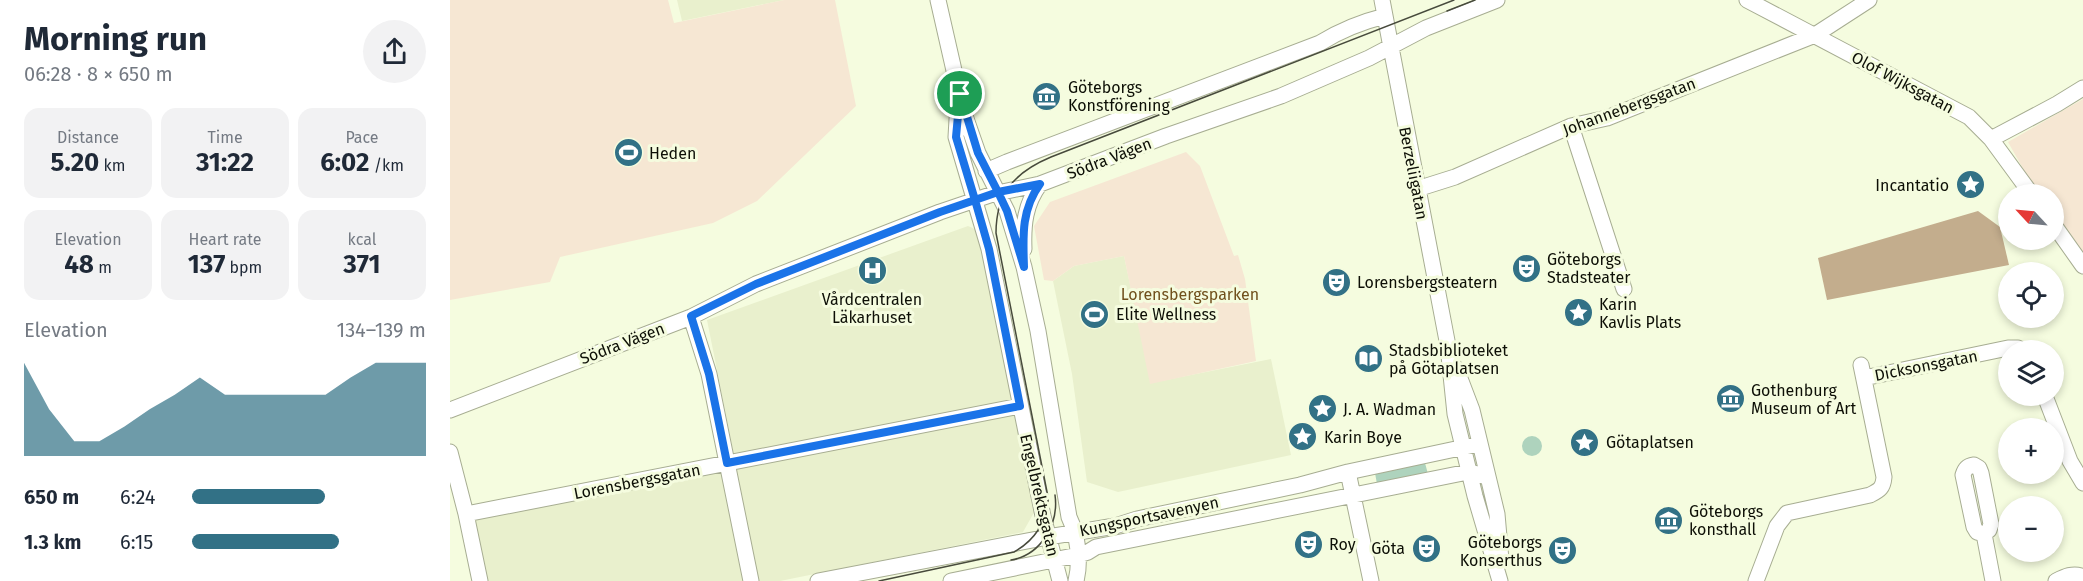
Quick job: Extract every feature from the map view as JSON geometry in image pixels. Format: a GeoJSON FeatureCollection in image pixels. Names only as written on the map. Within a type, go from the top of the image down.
{"type":"FeatureCollection","features":[{"type":"Feature","properties":{"kind":"street","name":"Engelbrektsgatan"},"geometry":{"type":"LineString","coordinates":[[938,0],[960,94],[978,153],[1007,211],[1024,267],[1038,332],[1069,517],[1076,532],[1078,555],[1076,581]]}},
{"type":"Feature","properties":{"kind":"street","name":"Berzeliigatan"},"geometry":{"type":"LineString","coordinates":[[1382,0],[1448,346],[1455,414],[1480,518],[1501,581]]}},
{"type":"Feature","properties":{"kind":"street","name":"Södra Vägen"},"geometry":{"type":"LineString","coordinates":[[450,410],[691,316],[756,284],[940,212],[998,192],[1040,184],[1166,136],[1281,96],[1349,67],[1425,28],[1497,0]]}},
{"type":"Feature","properties":{"kind":"street","name":"Olof Wijksgatan"},"geometry":{"type":"LineString","coordinates":[[1747,0],[1969,117],[1991,139],[2024,184]]}},
{"type":"Feature","properties":{"kind":"street","name":"Johannebergsgatan"},"geometry":{"type":"LineString","coordinates":[[1418,189],[1455,177],[1571,126],[1607,118],[1815,35],[1869,0]]}},
{"type":"Feature","properties":{"kind":"street","name":"Södra Vägen"},"geometry":{"type":"LineString","coordinates":[[987,171],[1320,43],[1340,30],[1385,16]]}},
{"type":"Feature","properties":{"kind":"street"},"geometry":{"type":"LineString","coordinates":[[1991,139],[2083,88]]}},
{"type":"Feature","properties":{"kind":"street","name":"Engelbrektsgatan"},"geometry":{"type":"LineString","coordinates":[[960,94],[956,137],[989,249],[1048,537],[1060,581]]}},
{"type":"Feature","properties":{"kind":"street"},"geometry":{"type":"LineString","coordinates":[[1571,126],[1624,289]]}},
{"type":"Feature","properties":{"kind":"street","name":"Engelbrektsgatan"},"geometry":{"type":"LineString","coordinates":[[1024,267],[1024,224],[1030,200],[1040,184]]}},
{"type":"Feature","properties":{"kind":"street"},"geometry":{"type":"LineString","coordinates":[[2064,239],[2083,266]]}},
{"type":"Feature","properties":{"kind":"street"},"geometry":{"type":"LineString","coordinates":[[691,316],[709,374],[751,581]]}},
{"type":"Feature","properties":{"kind":"street","name":"Berzeliigatan"},"geometry":{"type":"LineString","coordinates":[[1448,346],[1472,410],[1497,514],[1501,581]]}},
{"type":"Feature","properties":{"kind":"street","name":"Dicksonsgatan"},"geometry":{"type":"LineString","coordinates":[[1756,581],[1782,518],[1794,511],[1870,495],[1880,490],[1884,477],[1863,372],[1998,350]]}},
{"type":"Feature","properties":{"kind":"street","name":"Lorensbergsgatan"},"geometry":{"type":"LineString","coordinates":[[466,514],[1020,406]]}},
{"type":"Feature","properties":{"kind":"street"},"geometry":{"type":"LineString","coordinates":[[2049,406],[2070,461],[2083,483]]}},
{"type":"Feature","properties":{"kind":"street","name":"Kungsportsavenyen"},"geometry":{"type":"LineString","coordinates":[[818,581],[1115,526],[1137,519],[1479,444]]}},
{"type":"Feature","properties":{"kind":"street"},"geometry":{"type":"LineString","coordinates":[[450,452],[480,581]]}},
{"type":"Feature","properties":{"kind":"street"},"geometry":{"type":"LineString","coordinates":[[1348,472],[1371,581]]}},
{"type":"Feature","properties":{"kind":"street","name":"Kungsportsavenyen"},"geometry":{"type":"LineString","coordinates":[[951,581],[1078,555],[1096,547],[1470,472],[1487,477]]}},
{"type":"Feature","properties":{"kind":"street"},"geometry":{"type":"LineString","coordinates":[[1984,534],[1993,581]]}},
{"type":"Feature","properties":{"kind":"street"},"geometry":{"type":"LineString","coordinates":[[2056,581],[2072,575],[2083,577]]}},
{"type":"Feature","properties":{"kind":"shaded area"},"geometry":{"type":"Polygon","coordinates":[[[677,0],[784,0],[682,21],[677,0]]]}},
{"type":"Feature","properties":{"kind":"shaded area"},"geometry":{"type":"Polygon","coordinates":[[[1978,211],[1998,226],[1998,250],[2005,250],[2008,262],[1998,262],[1998,267],[1827,300],[1818,258],[1978,211]]]}},
{"type":"Feature","properties":{"kind":"shaded area"},"geometry":{"type":"Polygon","coordinates":[[[968,226],[977,230],[1036,509],[1023,532],[780,581],[484,581],[471,521],[736,465],[707,320],[968,226]]]}},
{"type":"Feature","properties":{"kind":"shaded area"},"geometry":{"type":"Polygon","coordinates":[[[1124,256],[1151,383],[1271,359],[1291,455],[1118,492],[1087,482],[1072,374],[1053,281],[1074,266],[1124,256]]]}},
{"type":"Feature","properties":{"kind":"shaded area"},"geometry":{"type":"Polygon","coordinates":[[[1528,436],[1536,436],[1542,442],[1542,450],[1536,456],[1528,456],[1522,450],[1522,442],[1528,436]]]}},
{"type":"Feature","properties":{"kind":"shaded area"},"geometry":{"type":"Polygon","coordinates":[[[1425,463],[1428,474],[1377,484],[1375,473],[1425,463]]]}},
{"type":"Feature","properties":{"kind":"green space","name":"Heden"},"geometry":{"type":"Polygon","coordinates":[[[450,0],[668,0],[674,23],[784,0],[835,0],[856,106],[757,201],[713,223],[560,257],[550,282],[450,300],[450,0]]]}},
{"type":"Feature","properties":{"kind":"green space"},"geometry":{"type":"Polygon","coordinates":[[[2083,99],[2083,259],[2064,231],[2064,184],[2032,184],[2008,142],[2083,99]]]}},
{"type":"Feature","properties":{"kind":"green space","name":"Lorensbergsparken"},"geometry":{"type":"Polygon","coordinates":[[[1186,152],[1200,166],[1234,256],[1238,255],[1245,279],[1256,361],[1150,384],[1124,256],[1074,266],[1053,281],[1044,280],[1034,226],[1050,202],[1186,152]]]}},
{"type":"Feature","properties":{"kind":"tram line"},"geometry":{"type":"LineString","coordinates":[[879,581],[1014,552],[1034,536],[1046,514],[1048,497],[996,233],[997,219],[1004,195],[1018,177],[1051,157],[1454,0]]}},
{"type":"Feature","properties":{"kind":"tram line"},"geometry":{"type":"LineString","coordinates":[[1447,11],[1475,0]]}},
{"type":"Feature","properties":{"kind":"tram line"},"geometry":{"type":"LineString","coordinates":[[1011,560],[1031,552],[1046,536],[1054,517],[1055,495]]}},
{"type":"Feature","properties":{"kind":"place","name":"Göteborgs Konstförening"},"geometry":{"type":"Point","coordinates":[1047,96]}},
{"type":"Feature","properties":{"kind":"place","name":"Heden"},"geometry":{"type":"Point","coordinates":[628,153]}},
{"type":"Feature","properties":{"kind":"place","name":"Incantatio"},"geometry":{"type":"Point","coordinates":[1970,185]}},
{"type":"Feature","properties":{"kind":"place","name":"Göteborgs Stadsteater"},"geometry":{"type":"Point","coordinates":[1526,268]}},
{"type":"Feature","properties":{"kind":"place","name":"Vårdcentralen Läkarhuset"},"geometry":{"type":"Point","coordinates":[872,271]}},
{"type":"Feature","properties":{"kind":"place","name":"Lorensbergsteatern"},"geometry":{"type":"Point","coordinates":[1336,282]}},
{"type":"Feature","properties":{"kind":"place","name":"Karin Kavlis Plats"},"geometry":{"type":"Point","coordinates":[1578,313]}},
{"type":"Feature","properties":{"kind":"place","name":"Elite Wellness"},"geometry":{"type":"Point","coordinates":[1095,314]}},
{"type":"Feature","properties":{"kind":"place","name":"Stadsbiblioteket på Götaplatsen"},"geometry":{"type":"Point","coordinates":[1368,359]}},
{"type":"Feature","properties":{"kind":"place","name":"Gothenburg Museum of Art"},"geometry":{"type":"Point","coordinates":[1730,399]}},
{"type":"Feature","properties":{"kind":"place","name":"J. A. Wadman"},"geometry":{"type":"Point","coordinates":[1322,409]}},
{"type":"Feature","properties":{"kind":"place","name":"Karin Boye"},"geometry":{"type":"Point","coordinates":[1303,437]}},
{"type":"Feature","properties":{"kind":"place","name":"Götaplatsen"},"geometry":{"type":"Point","coordinates":[1585,442]}},
{"type":"Feature","properties":{"kind":"place","name":"Göteborgs konsthall"},"geometry":{"type":"Point","coordinates":[1668,520]}},
{"type":"Feature","properties":{"kind":"place","name":"Roy"},"geometry":{"type":"Point","coordinates":[1308,544]}},
{"type":"Feature","properties":{"kind":"place","name":"Göta"},"geometry":{"type":"Point","coordinates":[1426,548]}},
{"type":"Feature","properties":{"kind":"place","name":"Göteborgs Konserthus"},"geometry":{"type":"Point","coordinates":[1563,551]}},
{"type":"Feature","properties":{"kind":"route"},"geometry":{"type":"LineString","coordinates":[[960,94],[956,137],[975,200],[756,284],[691,316],[709,374],[727,463],[1020,406],[989,249],[975,200],[998,192],[1007,211],[1024,267],[1024,224],[1030,200],[1040,184],[998,192],[978,153],[960,94]]}}]}
